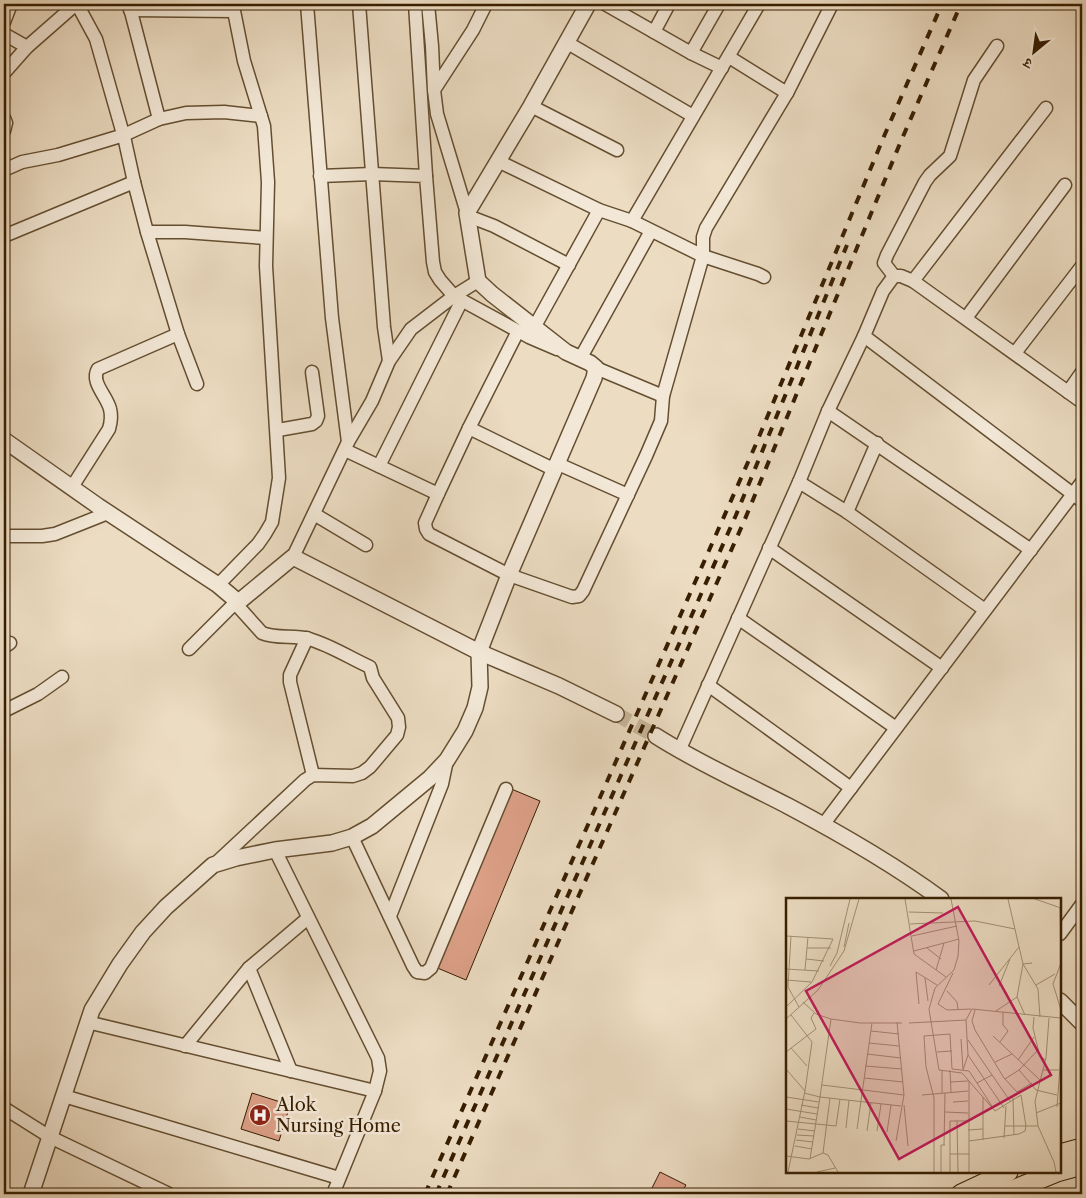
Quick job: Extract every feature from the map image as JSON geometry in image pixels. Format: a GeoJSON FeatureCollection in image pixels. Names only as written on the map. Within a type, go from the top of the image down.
{"type":"FeatureCollection","features":[{"type":"Feature","properties":{"kind":"main road"},"geometry":{"type":"LineString","coordinates":[[1061,1154],[1082,1148]]}},
{"type":"Feature","properties":{"kind":"main road"},"geometry":{"type":"LineString","coordinates":[[1061,1170],[1082,1165]]}},
{"type":"Feature","properties":{"kind":"main road"},"geometry":{"type":"LineString","coordinates":[[961,1194],[1006,1173]]}},
{"type":"Feature","properties":{"kind":"main road"},"geometry":{"type":"LineString","coordinates":[[1003,1194],[1053,1173]]}},
{"type":"Feature","properties":{"kind":"street"},"geometry":{"type":"LineString","coordinates":[[4,22],[11,4]]}},
{"type":"Feature","properties":{"kind":"street"},"geometry":{"type":"LineString","coordinates":[[4,73],[27,47],[76,4],[96,39],[124,135],[147,232],[178,334],[197,384]]}},
{"type":"Feature","properties":{"kind":"street"},"geometry":{"type":"LineString","coordinates":[[307,4],[332,318],[347,446]]}},
{"type":"Feature","properties":{"kind":"street"},"geometry":{"type":"LineString","coordinates":[[359,4],[384,327],[390,361]]}},
{"type":"Feature","properties":{"kind":"street"},"geometry":{"type":"LineString","coordinates":[[415,4],[426,176],[435,272],[440,280],[458,298],[596,368],[663,396]]}},
{"type":"Feature","properties":{"kind":"street"},"geometry":{"type":"LineString","coordinates":[[428,4],[437,114],[467,214],[478,280],[527,332]]}},
{"type":"Feature","properties":{"kind":"street"},"geometry":{"type":"LineString","coordinates":[[434,90],[473,30],[486,4]]}},
{"type":"Feature","properties":{"kind":"street"},"geometry":{"type":"LineString","coordinates":[[467,214],[531,106],[588,4]]}},
{"type":"Feature","properties":{"kind":"street"},"geometry":{"type":"LineString","coordinates":[[605,4],[691,53],[725,63],[787,93]]}},
{"type":"Feature","properties":{"kind":"street"},"geometry":{"type":"LineString","coordinates":[[654,32],[669,4]]}},
{"type":"Feature","properties":{"kind":"street"},"geometry":{"type":"LineString","coordinates":[[691,53],[719,4]]}},
{"type":"Feature","properties":{"kind":"street"},"geometry":{"type":"LineString","coordinates":[[632,221],[759,4]]}},
{"type":"Feature","properties":{"kind":"street"},"geometry":{"type":"LineString","coordinates":[[599,210],[569,265],[469,428],[425,524],[428,534],[508,575],[572,597],[579,596],[583,590],[628,495],[660,421],[663,396],[702,256],[703,237],[706,228],[787,93],[832,4]]}},
{"type":"Feature","properties":{"kind":"street"},"geometry":{"type":"LineString","coordinates":[[159,119],[130,7],[234,7],[244,61],[264,126],[268,182],[266,238],[269,337],[278,430],[279,478],[272,522],[258,544],[218,586]]}},
{"type":"Feature","properties":{"kind":"street"},"geometry":{"type":"LineString","coordinates":[[4,34],[27,47]]}},
{"type":"Feature","properties":{"kind":"street"},"geometry":{"type":"LineString","coordinates":[[566,42],[693,116]]}},
{"type":"Feature","properties":{"kind":"street"},"geometry":{"type":"LineString","coordinates":[[894,276],[884,264],[887,255],[925,182],[950,156],[974,80],[997,46]]}},
{"type":"Feature","properties":{"kind":"street"},"geometry":{"type":"LineString","coordinates":[[531,106],[617,150]]}},
{"type":"Feature","properties":{"kind":"street"},"geometry":{"type":"LineString","coordinates":[[913,280],[1046,108]]}},
{"type":"Feature","properties":{"kind":"street"},"geometry":{"type":"LineString","coordinates":[[4,170],[22,162],[58,155],[124,135],[159,119],[186,114],[224,112],[261,116]]}},
{"type":"Feature","properties":{"kind":"street"},"geometry":{"type":"LineString","coordinates":[[4,118],[6,123],[4,132]]}},
{"type":"Feature","properties":{"kind":"street"},"geometry":{"type":"LineString","coordinates":[[498,161],[599,210],[632,221],[702,256],[758,274],[764,278]]}},
{"type":"Feature","properties":{"kind":"street"},"geometry":{"type":"LineString","coordinates":[[320,176],[372,174],[426,176]]}},
{"type":"Feature","properties":{"kind":"street"},"geometry":{"type":"LineString","coordinates":[[4,236],[134,182]]}},
{"type":"Feature","properties":{"kind":"street"},"geometry":{"type":"LineString","coordinates":[[966,318],[1065,185]]}},
{"type":"Feature","properties":{"kind":"street"},"geometry":{"type":"LineString","coordinates":[[467,214],[569,265]]}},
{"type":"Feature","properties":{"kind":"street"},"geometry":{"type":"LineString","coordinates":[[573,356],[651,231]]}},
{"type":"Feature","properties":{"kind":"street"},"geometry":{"type":"LineString","coordinates":[[147,232],[185,232],[266,238]]}},
{"type":"Feature","properties":{"kind":"street"},"geometry":{"type":"LineString","coordinates":[[1015,353],[1082,266]]}},
{"type":"Feature","properties":{"kind":"street"},"geometry":{"type":"LineString","coordinates":[[894,276],[913,280],[1082,402]]}},
{"type":"Feature","properties":{"kind":"street"},"geometry":{"type":"LineString","coordinates":[[679,751],[799,482],[828,411],[883,291],[894,276]]}},
{"type":"Feature","properties":{"kind":"street"},"geometry":{"type":"LineString","coordinates":[[189,648],[236,602],[241,600],[293,557],[347,446],[372,401],[390,361],[411,329],[458,298],[478,280]]}},
{"type":"Feature","properties":{"kind":"street"},"geometry":{"type":"LineString","coordinates":[[379,466],[458,298]]}},
{"type":"Feature","properties":{"kind":"street"},"geometry":{"type":"LineString","coordinates":[[72,487],[109,429],[112,418],[110,407],[95,378],[98,369],[178,334]]}},
{"type":"Feature","properties":{"kind":"street"},"geometry":{"type":"LineString","coordinates":[[864,336],[1078,498]]}},
{"type":"Feature","properties":{"kind":"street"},"geometry":{"type":"LineString","coordinates":[[213,865],[275,850],[332,842],[352,837],[372,826],[430,778],[447,760],[465,731],[475,708],[480,686],[479,652],[508,575],[594,378],[596,368]]}},
{"type":"Feature","properties":{"kind":"street"},"geometry":{"type":"LineString","coordinates":[[278,430],[312,424],[316,421],[318,416],[312,372]]}},
{"type":"Feature","properties":{"kind":"street"},"geometry":{"type":"LineString","coordinates":[[1068,392],[1082,372]]}},
{"type":"Feature","properties":{"kind":"street"},"geometry":{"type":"LineString","coordinates":[[828,411],[1031,550]]}},
{"type":"Feature","properties":{"kind":"street"},"geometry":{"type":"LineString","coordinates":[[469,428],[555,466],[628,495]]}},
{"type":"Feature","properties":{"kind":"street"},"geometry":{"type":"LineString","coordinates":[[4,440],[108,513],[218,586],[236,602],[262,632],[268,635],[307,638],[370,667],[373,678],[398,718],[399,727],[397,735],[370,767],[362,773],[353,776],[313,775],[306,780],[166,907],[143,932],[92,1010],[31,1194]]}},
{"type":"Feature","properties":{"kind":"street"},"geometry":{"type":"LineString","coordinates":[[847,512],[877,443]]}},
{"type":"Feature","properties":{"kind":"street"},"geometry":{"type":"LineString","coordinates":[[347,446],[379,466],[438,494]]}},
{"type":"Feature","properties":{"kind":"street"},"geometry":{"type":"LineString","coordinates":[[799,482],[847,512],[985,610]]}},
{"type":"Feature","properties":{"kind":"street"},"geometry":{"type":"LineString","coordinates":[[823,824],[1031,550],[1078,498],[1082,482]]}},
{"type":"Feature","properties":{"kind":"street"},"geometry":{"type":"LineString","coordinates":[[4,536],[55,534],[108,513]]}},
{"type":"Feature","properties":{"kind":"street"},"geometry":{"type":"LineString","coordinates":[[314,514],[366,545]]}},
{"type":"Feature","properties":{"kind":"street"},"geometry":{"type":"LineString","coordinates":[[769,548],[942,668]]}},
{"type":"Feature","properties":{"kind":"street"},"geometry":{"type":"LineString","coordinates":[[293,557],[479,652],[560,686],[616,714]]}},
{"type":"Feature","properties":{"kind":"street"},"geometry":{"type":"LineString","coordinates":[[738,618],[896,728]]}},
{"type":"Feature","properties":{"kind":"street"},"geometry":{"type":"LineString","coordinates":[[307,638],[290,675],[290,682],[313,775]]}},
{"type":"Feature","properties":{"kind":"street"},"geometry":{"type":"LineString","coordinates":[[4,711],[38,694],[62,677]]}},
{"type":"Feature","properties":{"kind":"street"},"geometry":{"type":"LineString","coordinates":[[708,685],[851,788]]}},
{"type":"Feature","properties":{"kind":"street"},"geometry":{"type":"LineString","coordinates":[[656,736],[679,751],[823,824],[887,862],[940,898]]}},
{"type":"Feature","properties":{"kind":"street"},"geometry":{"type":"LineString","coordinates":[[390,916],[442,784],[447,760]]}},
{"type":"Feature","properties":{"kind":"street"},"geometry":{"type":"LineString","coordinates":[[352,837],[413,966],[417,972],[425,973],[431,968],[506,789]]}},
{"type":"Feature","properties":{"kind":"street"},"geometry":{"type":"LineString","coordinates":[[275,850],[378,1058],[380,1071],[375,1091],[333,1194]]}},
{"type":"Feature","properties":{"kind":"street"},"geometry":{"type":"LineString","coordinates":[[1061,933],[1082,904]]}},
{"type":"Feature","properties":{"kind":"street"},"geometry":{"type":"LineString","coordinates":[[185,1046],[249,968],[308,918]]}},
{"type":"Feature","properties":{"kind":"street"},"geometry":{"type":"LineString","coordinates":[[249,968],[291,1071]]}},
{"type":"Feature","properties":{"kind":"street"},"geometry":{"type":"LineString","coordinates":[[1061,1002],[1082,1022]]}},
{"type":"Feature","properties":{"kind":"street"},"geometry":{"type":"LineString","coordinates":[[87,1022],[375,1091]]}},
{"type":"Feature","properties":{"kind":"street"},"geometry":{"type":"LineString","coordinates":[[64,1096],[339,1178]]}},
{"type":"Feature","properties":{"kind":"street"},"geometry":{"type":"LineString","coordinates":[[4,1108],[50,1137],[169,1194]]}},
{"type":"Feature","properties":{"kind":"building"},"geometry":{"type":"Polygon","coordinates":[[[509,788],[540,801],[466,980],[435,967],[509,788]]]}},
{"type":"Feature","properties":{"kind":"building"},"geometry":{"type":"Polygon","coordinates":[[[252,1093],[290,1105],[279,1141],[241,1129],[252,1093]]]}},
{"type":"Feature","properties":{"kind":"building"},"geometry":{"type":"Polygon","coordinates":[[[660,1172],[686,1185],[681,1194],[655,1194],[650,1192],[660,1172]]]}},
{"type":"Feature","properties":{"kind":"tunnel"},"geometry":{"type":"LineString","coordinates":[[616,714],[656,736]]}},
{"type":"Feature","properties":{"kind":"railway"},"geometry":{"type":"LineString","coordinates":[[425,1194],[756,444],[885,134],[942,4]]}},
{"type":"Feature","properties":{"kind":"railway"},"geometry":{"type":"LineString","coordinates":[[447,1194],[745,519],[901,141],[961,4]]}},
{"type":"Feature","properties":{"kind":"railway"},"geometry":{"type":"LineString","coordinates":[[436,1194],[736,515],[847,245]]}},
{"type":"Feature","properties":{"kind":"place","name":"Alok Nursing Home"},"geometry":{"type":"Point","coordinates":[260,1115]}}]}
